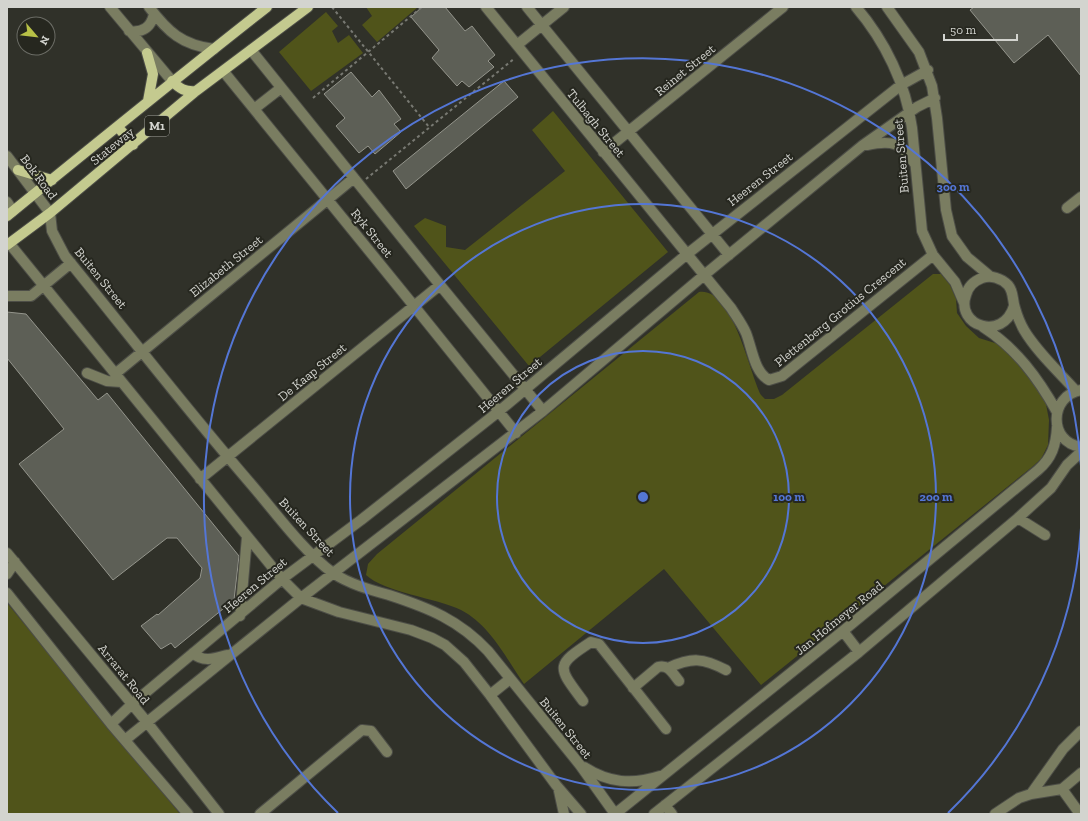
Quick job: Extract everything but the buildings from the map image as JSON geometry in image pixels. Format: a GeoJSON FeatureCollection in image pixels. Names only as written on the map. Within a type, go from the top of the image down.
{"type":"FeatureCollection","features":[{"type":"Feature","properties":{"kind":"main road","name":"Stateway"},"geometry":{"type":"LineString","coordinates":[[10,214],[118,127],[172,81],[267,7]]}},
{"type":"Feature","properties":{"kind":"main road","name":"Stateway"},"geometry":{"type":"LineString","coordinates":[[8,244],[50,213],[196,91],[224,72],[307,7]]}},
{"type":"Feature","properties":{"kind":"main road"},"geometry":{"type":"LineString","coordinates":[[147,53],[153,74],[148,101]]}},
{"type":"Feature","properties":{"kind":"main road"},"geometry":{"type":"LineString","coordinates":[[172,81],[182,90],[187,92],[196,91]]}},
{"type":"Feature","properties":{"kind":"main road"},"geometry":{"type":"LineString","coordinates":[[118,127],[133,145]]}},
{"type":"Feature","properties":{"kind":"main road"},"geometry":{"type":"LineString","coordinates":[[18,170],[52,180]]}},
{"type":"Feature","properties":{"kind":"street"},"geometry":{"type":"LineString","coordinates":[[110,7],[172,81]]}},
{"type":"Feature","properties":{"kind":"street","name":"Tulbagh Street"},"geometry":{"type":"LineString","coordinates":[[486,7],[686,255]]}},
{"type":"Feature","properties":{"kind":"street","name":"Tulbagh Street"},"geometry":{"type":"LineString","coordinates":[[527,7],[729,255]]}},
{"type":"Feature","properties":{"kind":"street"},"geometry":{"type":"LineString","coordinates":[[520,49],[542,25],[564,7]]}},
{"type":"Feature","properties":{"kind":"street","name":"Reinet Street"},"geometry":{"type":"LineString","coordinates":[[602,152],[783,7]]}},
{"type":"Feature","properties":{"kind":"street","name":"Buiten Street"},"geometry":{"type":"LineString","coordinates":[[856,7],[881,42],[901,85],[910,112],[919,219],[922,231],[933,254],[955,282],[964,303]]}},
{"type":"Feature","properties":{"kind":"street"},"geometry":{"type":"LineString","coordinates":[[887,7],[911,38],[928,70],[935,98],[948,224],[959,248],[975,265],[991,277],[1003,281],[1008,285],[1014,298],[1014,306],[1026,332],[1078,390],[1064,399],[1056,412],[1046,394],[1019,357],[1000,339],[971,320],[968,315],[964,303],[964,297],[970,286],[979,279],[991,277]]}},
{"type":"Feature","properties":{"kind":"street"},"geometry":{"type":"LineString","coordinates":[[129,31],[135,32],[146,29],[150,24],[152,10]]}},
{"type":"Feature","properties":{"kind":"street"},"geometry":{"type":"LineString","coordinates":[[152,10],[171,33],[183,41],[201,47],[214,48]]}},
{"type":"Feature","properties":{"kind":"street","name":"Ryk Street"},"geometry":{"type":"LineString","coordinates":[[251,50],[543,411]]}},
{"type":"Feature","properties":{"kind":"street","name":"Heeren Street"},"geometry":{"type":"LineString","coordinates":[[111,724],[132,704],[240,616],[282,579],[361,520],[498,412],[712,234],[901,85],[928,70]]}},
{"type":"Feature","properties":{"kind":"street","name":"Ryk Street"},"geometry":{"type":"LineString","coordinates":[[224,72],[516,433]]}},
{"type":"Feature","properties":{"kind":"street"},"geometry":{"type":"LineString","coordinates":[[254,109],[281,88]]}},
{"type":"Feature","properties":{"kind":"street"},"geometry":{"type":"LineString","coordinates":[[124,740],[301,598],[516,433],[703,276],[863,145],[910,112],[935,98]]}},
{"type":"Feature","properties":{"kind":"street"},"geometry":{"type":"LineString","coordinates":[[863,145],[880,142],[895,143],[905,149],[915,164]]}},
{"type":"Feature","properties":{"kind":"street","name":"Bok Road"},"geometry":{"type":"LineString","coordinates":[[7,156],[50,213]]}},
{"type":"Feature","properties":{"kind":"street","name":"Elizabeth Street"},"geometry":{"type":"LineString","coordinates":[[115,374],[328,200],[357,181]]}},
{"type":"Feature","properties":{"kind":"street"},"geometry":{"type":"LineString","coordinates":[[1067,208],[1081,197]]}},
{"type":"Feature","properties":{"kind":"street"},"geometry":{"type":"LineString","coordinates":[[7,202],[10,214]]}},
{"type":"Feature","properties":{"kind":"street","name":"Buiten Street"},"geometry":{"type":"LineString","coordinates":[[50,213],[52,231],[55,240],[71,263],[228,457],[313,555],[334,574],[370,589],[443,615],[476,638],[580,765],[615,814]]}},
{"type":"Feature","properties":{"kind":"street"},"geometry":{"type":"LineString","coordinates":[[8,244],[122,382],[246,537],[282,579],[301,598],[339,612],[411,630],[445,645],[464,662],[556,785],[581,814]]}},
{"type":"Feature","properties":{"kind":"street","name":"Plettenberg Grotius Crescent"},"geometry":{"type":"LineString","coordinates":[[686,255],[720,294],[739,321],[746,333],[759,371],[769,380],[782,376],[933,254]]}},
{"type":"Feature","properties":{"kind":"street"},"geometry":{"type":"LineString","coordinates":[[7,296],[31,296],[71,263]]}},
{"type":"Feature","properties":{"kind":"street","name":"De Kaap Street"},"geometry":{"type":"LineString","coordinates":[[200,479],[440,285]]}},
{"type":"Feature","properties":{"kind":"street"},"geometry":{"type":"LineString","coordinates":[[982,326],[989,328],[1002,324],[1008,319],[1014,306]]}},
{"type":"Feature","properties":{"kind":"street"},"geometry":{"type":"LineString","coordinates":[[87,373],[107,382],[122,382]]}},
{"type":"Feature","properties":{"kind":"street","name":"Jan Hofmeyer Road"},"geometry":{"type":"LineString","coordinates":[[615,814],[843,631],[1043,466],[1052,455],[1054,448],[1057,427],[1056,412]]}},
{"type":"Feature","properties":{"kind":"street"},"geometry":{"type":"LineString","coordinates":[[1057,427],[1064,439],[1070,444],[1081,447]]}},
{"type":"Feature","properties":{"kind":"street"},"geometry":{"type":"LineString","coordinates":[[654,814],[859,652],[1018,518],[1051,488],[1067,464],[1081,452]]}},
{"type":"Feature","properties":{"kind":"street"},"geometry":{"type":"LineString","coordinates":[[1018,518],[1045,535]]}},
{"type":"Feature","properties":{"kind":"street"},"geometry":{"type":"LineString","coordinates":[[240,616],[246,537]]}},
{"type":"Feature","properties":{"kind":"street","name":"Arrarat Road"},"geometry":{"type":"LineString","coordinates":[[7,554],[146,721],[219,814]]}},
{"type":"Feature","properties":{"kind":"street"},"geometry":{"type":"LineString","coordinates":[[7,574],[15,562]]}},
{"type":"Feature","properties":{"kind":"street"},"geometry":{"type":"LineString","coordinates":[[7,593],[124,740],[188,814]]}},
{"type":"Feature","properties":{"kind":"street"},"geometry":{"type":"LineString","coordinates":[[843,631],[859,652]]}},
{"type":"Feature","properties":{"kind":"street"},"geometry":{"type":"LineString","coordinates":[[583,701],[566,677],[563,670],[566,660],[591,642],[599,644],[666,730]]}},
{"type":"Feature","properties":{"kind":"street"},"geometry":{"type":"LineString","coordinates":[[193,653],[199,658],[208,659],[231,654]]}},
{"type":"Feature","properties":{"kind":"street"},"geometry":{"type":"LineString","coordinates":[[668,668],[683,661],[695,660],[710,662],[726,670]]}},
{"type":"Feature","properties":{"kind":"street"},"geometry":{"type":"LineString","coordinates":[[634,688],[658,667],[663,666],[668,668],[679,681]]}},
{"type":"Feature","properties":{"kind":"street"},"geometry":{"type":"LineString","coordinates":[[490,695],[510,679]]}},
{"type":"Feature","properties":{"kind":"street"},"geometry":{"type":"LineString","coordinates":[[260,814],[362,730],[371,731],[387,752]]}},
{"type":"Feature","properties":{"kind":"street"},"geometry":{"type":"LineString","coordinates":[[1031,794],[1063,748],[1081,731]]}},
{"type":"Feature","properties":{"kind":"street"},"geometry":{"type":"LineString","coordinates":[[580,765],[603,778],[614,781],[638,782],[664,775]]}},
{"type":"Feature","properties":{"kind":"street"},"geometry":{"type":"LineString","coordinates":[[995,814],[1020,798],[1031,794],[1062,789],[1081,773]]}},
{"type":"Feature","properties":{"kind":"street"},"geometry":{"type":"LineString","coordinates":[[556,785],[564,814]]}},
{"type":"Feature","properties":{"kind":"street"},"geometry":{"type":"LineString","coordinates":[[1062,789],[1080,814]]}},
{"type":"Feature","properties":{"kind":"street"},"geometry":{"type":"LineString","coordinates":[[665,805],[672,814]]}},
{"type":"Feature","properties":{"kind":"path"},"geometry":{"type":"LineString","coordinates":[[332,7],[429,127]]}},
{"type":"Feature","properties":{"kind":"path"},"geometry":{"type":"LineString","coordinates":[[313,98],[422,7]]}},
{"type":"Feature","properties":{"kind":"path"},"geometry":{"type":"LineString","coordinates":[[357,181],[429,127],[520,49]]}},
{"type":"Feature","properties":{"kind":"green space"},"geometry":{"type":"Polygon","coordinates":[[[366,7],[418,7],[377,42],[362,25],[372,16],[366,7]]]}},
{"type":"Feature","properties":{"kind":"green space"},"geometry":{"type":"Polygon","coordinates":[[[326,12],[338,26],[332,31],[338,43],[349,35],[363,53],[311,91],[279,52],[326,12]]]}},
{"type":"Feature","properties":{"kind":"green space"},"geometry":{"type":"Polygon","coordinates":[[[553,111],[668,252],[529,366],[414,226],[425,218],[446,226],[446,247],[465,250],[565,171],[532,130],[553,111]]]}},
{"type":"Feature","properties":{"kind":"green space"},"geometry":{"type":"Polygon","coordinates":[[[933,274],[941,274],[950,285],[956,299],[957,313],[966,326],[979,338],[998,344],[1011,355],[1045,399],[1049,420],[1048,445],[1041,459],[1032,467],[761,685],[664,569],[524,684],[497,643],[481,624],[471,616],[450,606],[385,586],[366,575],[368,564],[377,554],[699,292],[711,294],[721,303],[730,316],[738,333],[761,395],[765,399],[774,399],[782,395],[933,274]]]}},
{"type":"Feature","properties":{"kind":"green space"},"geometry":{"type":"Polygon","coordinates":[[[7,603],[180,814],[7,814],[7,603]]]}}]}
